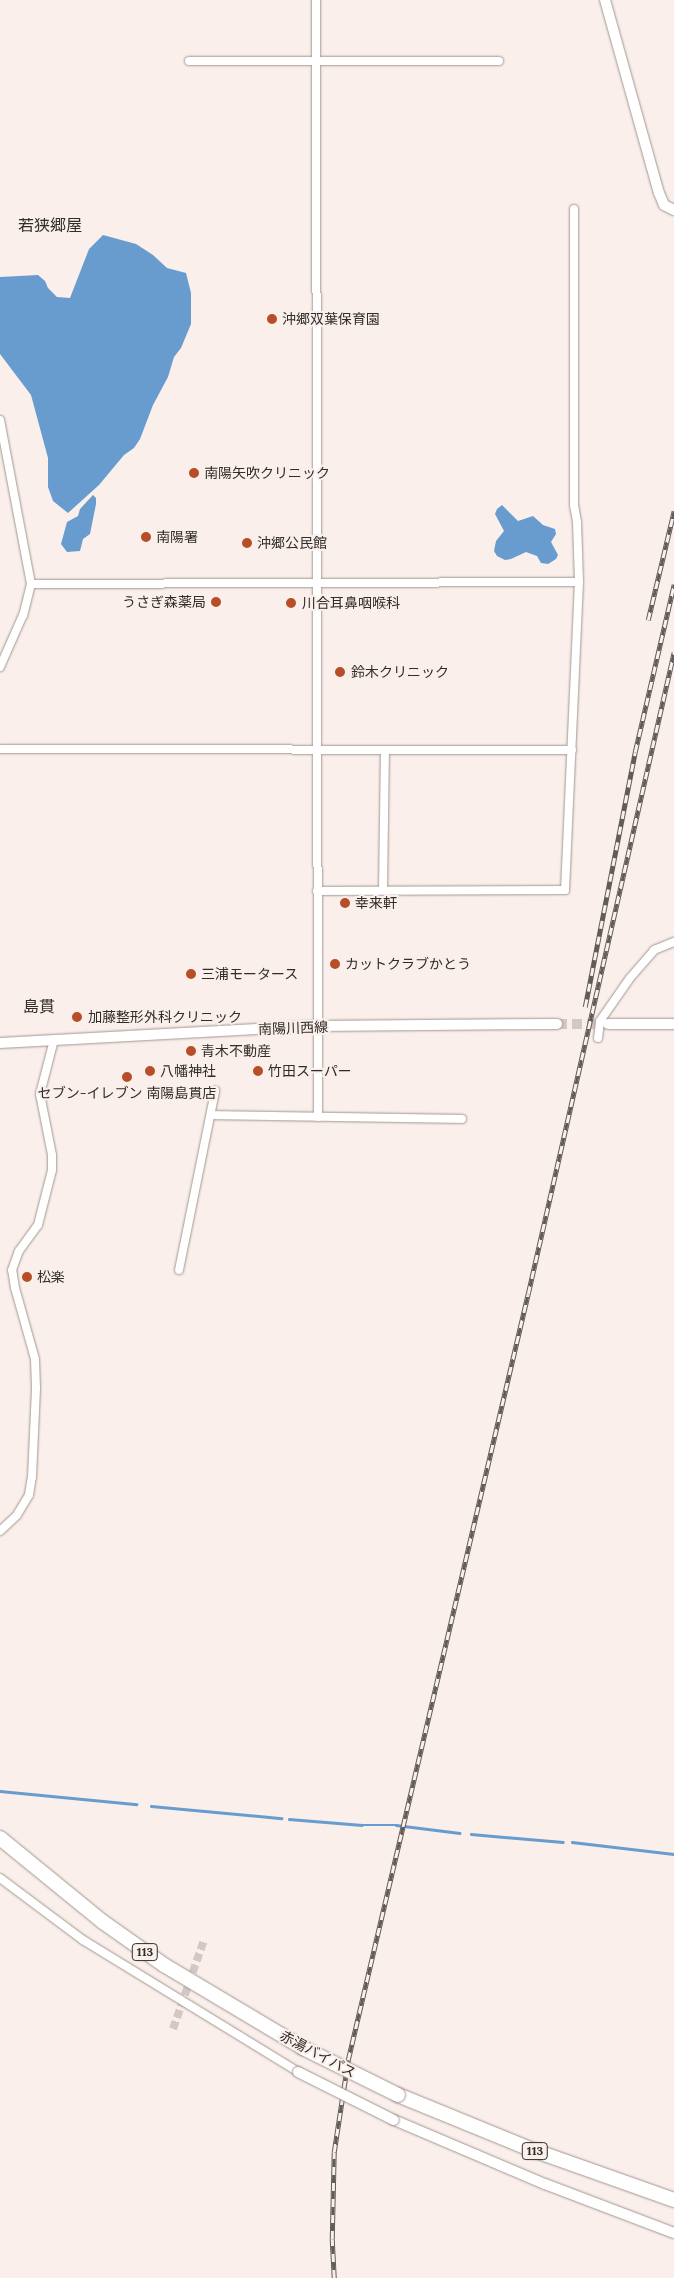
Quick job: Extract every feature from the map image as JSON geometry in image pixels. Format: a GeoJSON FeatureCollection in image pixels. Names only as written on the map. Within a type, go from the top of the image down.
{"type":"FeatureCollection","features":[{"type":"Feature","properties":{"kind":"highway","name":"赤湯バイパス"},"geometry":{"type":"LineString","coordinates":[[0,1838],[102,1922],[164,1965],[303,2048],[398,2095],[533,2150],[674,2200]]}},
{"type":"Feature","properties":{"kind":"street"},"geometry":{"type":"LineString","coordinates":[[316,0],[319,582],[318,1117]]}},
{"type":"Feature","properties":{"kind":"street"},"geometry":{"type":"LineString","coordinates":[[605,0],[659,193],[664,205],[674,210]]}},
{"type":"Feature","properties":{"kind":"street"},"geometry":{"type":"LineString","coordinates":[[189,61],[499,61]]}},
{"type":"Feature","properties":{"kind":"street"},"geometry":{"type":"LineString","coordinates":[[317,891],[565,890],[579,582],[577,522],[574,505],[574,209]]}},
{"type":"Feature","properties":{"kind":"street"},"geometry":{"type":"LineString","coordinates":[[0,420],[30,584],[23,615],[0,667]]}},
{"type":"Feature","properties":{"kind":"street"},"geometry":{"type":"LineString","coordinates":[[30,584],[579,582]]}},
{"type":"Feature","properties":{"kind":"street"},"geometry":{"type":"LineString","coordinates":[[0,749],[572,750]]}},
{"type":"Feature","properties":{"kind":"street"},"geometry":{"type":"LineString","coordinates":[[382,890],[386,750]]}},
{"type":"Feature","properties":{"kind":"street"},"geometry":{"type":"LineString","coordinates":[[598,1038],[600,1021],[630,978],[654,950],[674,942]]}},
{"type":"Feature","properties":{"kind":"street","name":"南陽川西線"},"geometry":{"type":"LineString","coordinates":[[0,1043],[318,1026],[557,1024]]}},
{"type":"Feature","properties":{"kind":"street"},"geometry":{"type":"LineString","coordinates":[[608,1024],[674,1024]]}},
{"type":"Feature","properties":{"kind":"street"},"geometry":{"type":"LineString","coordinates":[[0,1531],[17,1515],[28,1495],[32,1477],[36,1388],[35,1359],[28,1326],[15,1288],[12,1270],[19,1251],[38,1225],[52,1170],[52,1154],[40,1094],[54,1040]]}},
{"type":"Feature","properties":{"kind":"street"},"geometry":{"type":"LineString","coordinates":[[179,1270],[215,1091]]}},
{"type":"Feature","properties":{"kind":"street"},"geometry":{"type":"LineString","coordinates":[[211,1115],[462,1119]]}},
{"type":"Feature","properties":{"kind":"street"},"geometry":{"type":"LineString","coordinates":[[0,1878],[83,1940],[298,2072],[394,2120],[545,2184],[674,2234]]}},
{"type":"Feature","properties":{"kind":"water"},"geometry":{"type":"Polygon","coordinates":[[[103,235],[136,244],[153,255],[167,268],[186,273],[191,293],[191,324],[181,348],[174,357],[168,377],[153,405],[140,439],[134,448],[124,455],[99,485],[68,513],[53,501],[48,487],[48,458],[31,395],[0,354],[0,277],[38,275],[57,297],[70,298],[89,249],[103,235]]]}},
{"type":"Feature","properties":{"kind":"water"},"geometry":{"type":"Polygon","coordinates":[[[93,495],[96,498],[96,504],[90,534],[83,539],[80,551],[67,552],[61,544],[67,522],[78,516],[80,509],[93,495]]]}},
{"type":"Feature","properties":{"kind":"water"},"geometry":{"type":"Polygon","coordinates":[[[502,505],[518,521],[533,516],[543,525],[555,529],[556,534],[551,542],[558,555],[556,559],[548,564],[541,563],[537,556],[526,552],[505,560],[497,556],[494,551],[496,541],[504,531],[495,514],[502,505]]]}},
{"type":"Feature","properties":{"kind":"waterway"},"geometry":{"type":"LineString","coordinates":[[0,1791],[136,1804]]}},
{"type":"Feature","properties":{"kind":"waterway"},"geometry":{"type":"LineString","coordinates":[[151,1806],[281,1818]]}},
{"type":"Feature","properties":{"kind":"waterway"},"geometry":{"type":"LineString","coordinates":[[289,1819],[362,1825],[396,1825],[459,1833]]}},
{"type":"Feature","properties":{"kind":"waterway"},"geometry":{"type":"LineString","coordinates":[[471,1834],[563,1842]]}},
{"type":"Feature","properties":{"kind":"waterway"},"geometry":{"type":"LineString","coordinates":[[572,1842],[674,1854]]}},
{"type":"Feature","properties":{"kind":"tunnel"},"geometry":{"type":"LineString","coordinates":[[557,1024],[608,1024]]}},
{"type":"Feature","properties":{"kind":"tunnel"},"geometry":{"type":"LineString","coordinates":[[173,2029],[204,1940]]}},
{"type":"Feature","properties":{"kind":"railway"},"geometry":{"type":"LineString","coordinates":[[648,620],[674,511]]}},
{"type":"Feature","properties":{"kind":"railway"},"geometry":{"type":"LineString","coordinates":[[585,1007],[635,752],[674,584]]}},
{"type":"Feature","properties":{"kind":"railway"},"geometry":{"type":"LineString","coordinates":[[334,2278],[332,2239],[334,2152],[348,2060],[528,1294],[674,652]]}},
{"type":"Feature","properties":{"kind":"place","name":"沖郷双葉保育園"},"geometry":{"type":"Point","coordinates":[272,319]}},
{"type":"Feature","properties":{"kind":"place","name":"南陽矢吹クリニック"},"geometry":{"type":"Point","coordinates":[194,473]}},
{"type":"Feature","properties":{"kind":"place","name":"南陽署"},"geometry":{"type":"Point","coordinates":[146,537]}},
{"type":"Feature","properties":{"kind":"place","name":"沖郷公民館"},"geometry":{"type":"Point","coordinates":[247,543]}},
{"type":"Feature","properties":{"kind":"place","name":"うさぎ森薬局"},"geometry":{"type":"Point","coordinates":[216,602]}},
{"type":"Feature","properties":{"kind":"place","name":"川合耳鼻咽喉科"},"geometry":{"type":"Point","coordinates":[291,603]}},
{"type":"Feature","properties":{"kind":"place","name":"鈴木クリニック"},"geometry":{"type":"Point","coordinates":[340,672]}},
{"type":"Feature","properties":{"kind":"place","name":"幸来軒"},"geometry":{"type":"Point","coordinates":[345,903]}},
{"type":"Feature","properties":{"kind":"place","name":"カットクラブかとう"},"geometry":{"type":"Point","coordinates":[335,964]}},
{"type":"Feature","properties":{"kind":"place","name":"三浦モータース"},"geometry":{"type":"Point","coordinates":[191,974]}},
{"type":"Feature","properties":{"kind":"place","name":"加藤整形外科クリニック"},"geometry":{"type":"Point","coordinates":[77,1017]}},
{"type":"Feature","properties":{"kind":"place","name":"青木不動産"},"geometry":{"type":"Point","coordinates":[191,1051]}},
{"type":"Feature","properties":{"kind":"place","name":"八幡神社"},"geometry":{"type":"Point","coordinates":[150,1071]}},
{"type":"Feature","properties":{"kind":"place","name":"竹田スーパー"},"geometry":{"type":"Point","coordinates":[258,1071]}},
{"type":"Feature","properties":{"kind":"place","name":"セブン-イレブン 南陽島貫店"},"geometry":{"type":"Point","coordinates":[127,1077]}},
{"type":"Feature","properties":{"kind":"place","name":"松楽"},"geometry":{"type":"Point","coordinates":[27,1277]}},
{"type":"Feature","properties":{"kind":"district","name":"若狭郷屋"},"geometry":{"type":"Point","coordinates":[50,225]}},
{"type":"Feature","properties":{"kind":"district","name":"島貫"},"geometry":{"type":"Point","coordinates":[39,1006]}}]}
